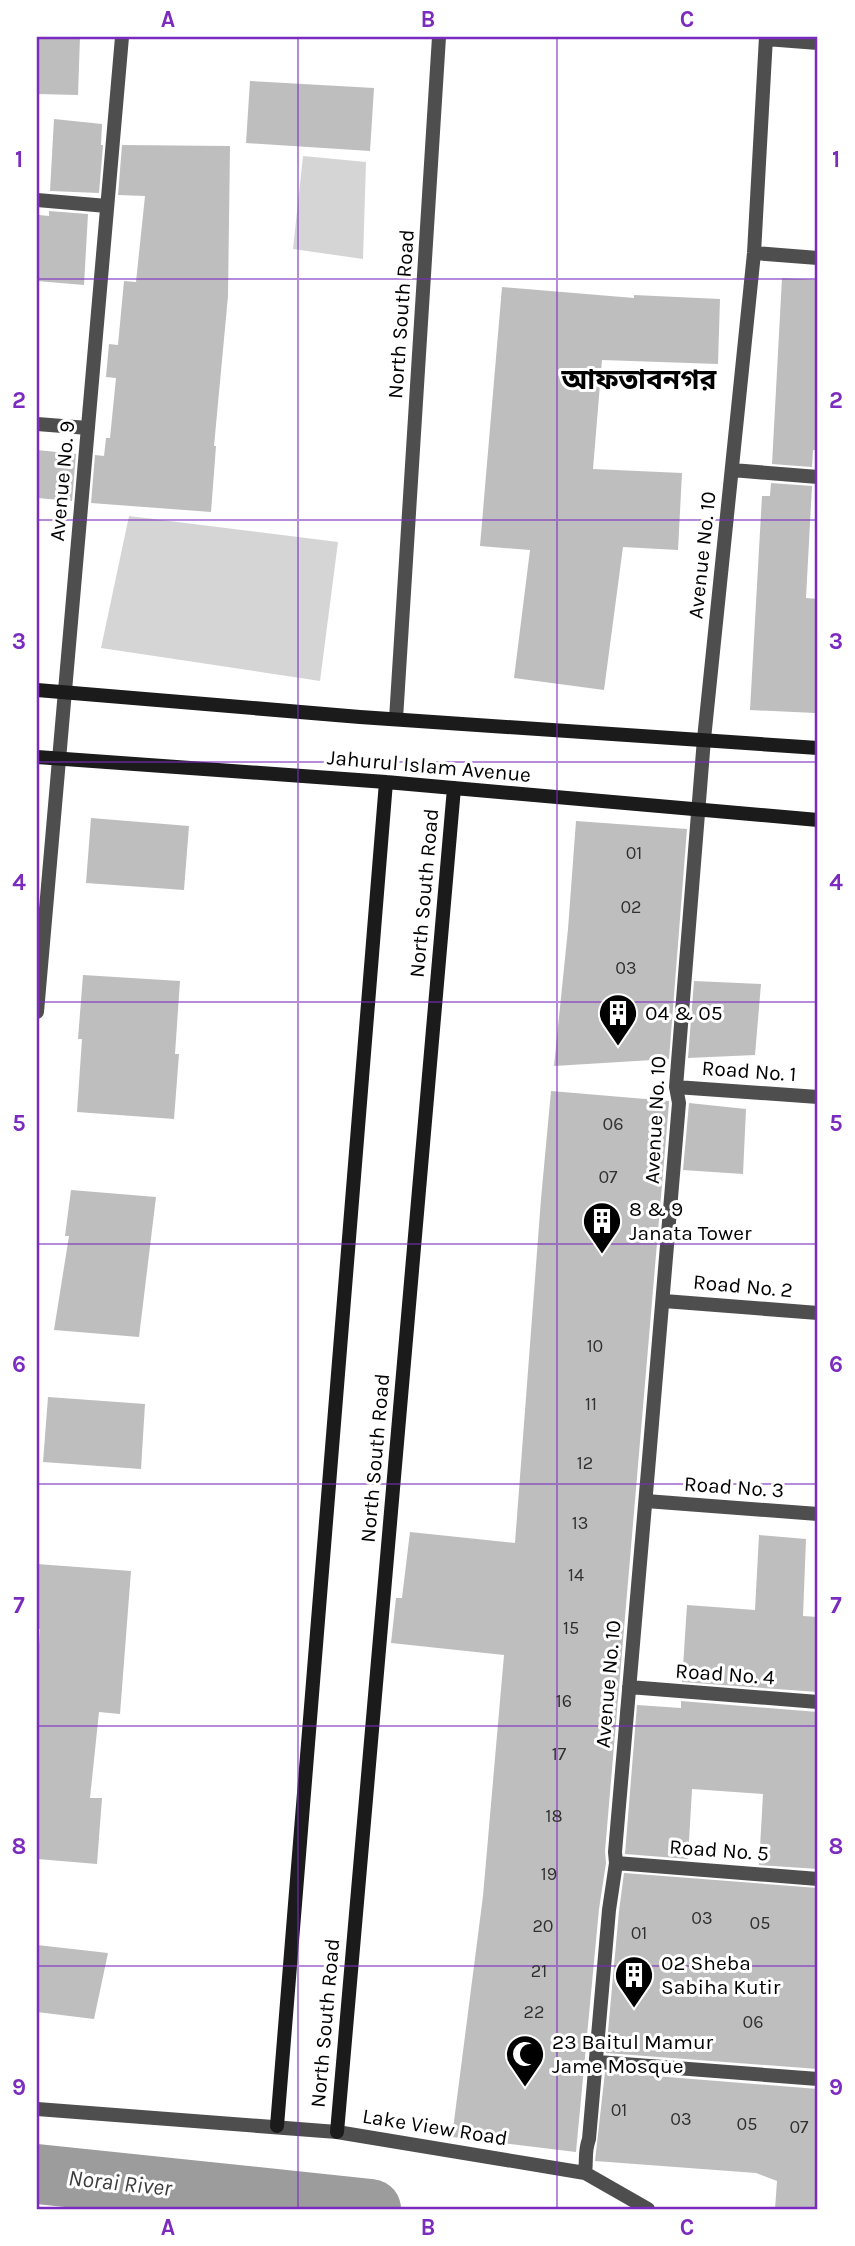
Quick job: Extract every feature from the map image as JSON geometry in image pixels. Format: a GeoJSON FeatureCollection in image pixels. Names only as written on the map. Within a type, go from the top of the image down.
{"type":"FeatureCollection","features":[{"type":"Feature","properties":{"kind":"street","name":"Avenue No. 9"},"geometry":{"type":"LineString","coordinates":[[37,1012],[122,37]]}},
{"type":"Feature","properties":{"kind":"street","name":"North South Road"},"geometry":{"type":"LineString","coordinates":[[396,719],[439,37]]}},
{"type":"Feature","properties":{"kind":"street"},"geometry":{"type":"LineString","coordinates":[[766,38],[818,43]]}},
{"type":"Feature","properties":{"kind":"street","name":"Avenue No. 10"},"geometry":{"type":"LineString","coordinates":[[585,2173],[584,2153],[589,2139],[609,1910],[617,1863],[615,1852],[664,1301],[679,1102],[676,1087],[704,739],[754,253],[766,38]]}},
{"type":"Feature","properties":{"kind":"street"},"geometry":{"type":"LineString","coordinates":[[37,200],[107,206]]}},
{"type":"Feature","properties":{"kind":"street"},"geometry":{"type":"LineString","coordinates":[[754,253],[818,258]]}},
{"type":"Feature","properties":{"kind":"street"},"geometry":{"type":"LineString","coordinates":[[37,424],[88,428]]}},
{"type":"Feature","properties":{"kind":"street"},"geometry":{"type":"LineString","coordinates":[[732,470],[818,477]]}},
{"type":"Feature","properties":{"kind":"street","name":"Jahurul Islam Avenue"},"geometry":{"type":"LineString","coordinates":[[37,690],[396,719],[818,748]]}},
{"type":"Feature","properties":{"kind":"street","name":"Jahurul Islam Avenue"},"geometry":{"type":"LineString","coordinates":[[37,757],[386,782],[818,820]]}},
{"type":"Feature","properties":{"kind":"street","name":"North South Road"},"geometry":{"type":"LineString","coordinates":[[277,2126],[386,782]]}},
{"type":"Feature","properties":{"kind":"street","name":"North South Road"},"geometry":{"type":"LineString","coordinates":[[337,2132],[454,788]]}},
{"type":"Feature","properties":{"kind":"street","name":"Road No. 1"},"geometry":{"type":"LineString","coordinates":[[676,1087],[818,1097]]}},
{"type":"Feature","properties":{"kind":"street","name":"Road No. 2"},"geometry":{"type":"LineString","coordinates":[[664,1301],[818,1313]]}},
{"type":"Feature","properties":{"kind":"street","name":"Road No. 3"},"geometry":{"type":"LineString","coordinates":[[646,1501],[818,1514]]}},
{"type":"Feature","properties":{"kind":"street","name":"Road No. 4"},"geometry":{"type":"LineString","coordinates":[[629,1688],[818,1702]]}},
{"type":"Feature","properties":{"kind":"street","name":"Road No. 5"},"geometry":{"type":"LineString","coordinates":[[617,1863],[818,1879]]}},
{"type":"Feature","properties":{"kind":"street","name":"Avenue No. 10"},"geometry":{"type":"LineString","coordinates":[[598,2038],[598,2062],[818,2079]]}},
{"type":"Feature","properties":{"kind":"street","name":"Lake View Road"},"geometry":{"type":"LineString","coordinates":[[37,2109],[337,2132],[585,2173],[648,2209]]}},
{"type":"Feature","properties":{"kind":"shaded area"},"geometry":{"type":"Polygon","coordinates":[[[303,156],[366,162],[363,259],[293,249],[303,156]]]}},
{"type":"Feature","properties":{"kind":"shaded area"},"geometry":{"type":"Polygon","coordinates":[[[129,516],[338,542],[320,681],[101,648],[129,516]]]}},
{"type":"Feature","properties":{"kind":"building"},"geometry":{"type":"Polygon","coordinates":[[[37,37],[80,37],[78,95],[37,94],[37,37]]]}},
{"type":"Feature","properties":{"kind":"building"},"geometry":{"type":"Polygon","coordinates":[[[250,81],[374,88],[370,151],[246,143],[250,81]]]}},
{"type":"Feature","properties":{"kind":"building"},"geometry":{"type":"Polygon","coordinates":[[[54,119],[102,124],[99,193],[50,191],[54,119]]]}},
{"type":"Feature","properties":{"kind":"building"},"geometry":{"type":"Polygon","coordinates":[[[122,145],[230,146],[228,296],[214,446],[211,512],[91,503],[95,455],[104,456],[106,438],[110,438],[116,378],[106,377],[109,344],[118,345],[124,281],[136,282],[145,196],[118,195],[122,145]]]}},
{"type":"Feature","properties":{"kind":"building"},"geometry":{"type":"Polygon","coordinates":[[[49,211],[88,214],[84,285],[37,281],[39,215],[49,216],[49,211]]]}},
{"type":"Feature","properties":{"kind":"building"},"geometry":{"type":"Polygon","coordinates":[[[782,278],[818,280],[818,450],[813,450],[812,467],[772,464],[782,278]]]}},
{"type":"Feature","properties":{"kind":"building"},"geometry":{"type":"Polygon","coordinates":[[[502,287],[634,298],[634,295],[720,299],[718,364],[602,360],[593,469],[682,473],[678,550],[623,547],[604,690],[514,678],[530,550],[480,546],[502,287]]]}},
{"type":"Feature","properties":{"kind":"building"},"geometry":{"type":"Polygon","coordinates":[[[37,450],[76,454],[72,501],[37,498],[37,450]]]}},
{"type":"Feature","properties":{"kind":"building"},"geometry":{"type":"Polygon","coordinates":[[[771,483],[812,486],[806,598],[818,599],[815,713],[750,710],[762,496],[770,496],[771,483]]]}},
{"type":"Feature","properties":{"kind":"building"},"geometry":{"type":"Polygon","coordinates":[[[91,818],[189,826],[184,890],[86,883],[91,818]]]}},
{"type":"Feature","properties":{"kind":"building"},"geometry":{"type":"Polygon","coordinates":[[[576,821],[687,829],[669,1059],[554,1066],[576,821]]]}},
{"type":"Feature","properties":{"kind":"building"},"geometry":{"type":"Polygon","coordinates":[[[83,975],[180,981],[175,1054],[179,1054],[174,1119],[77,1112],[82,1039],[78,1039],[83,975]]]}},
{"type":"Feature","properties":{"kind":"building"},"geometry":{"type":"Polygon","coordinates":[[[694,981],[761,984],[755,1055],[688,1058],[694,981]]]}},
{"type":"Feature","properties":{"kind":"building"},"geometry":{"type":"Polygon","coordinates":[[[551,1091],[669,1101],[606,1863],[599,1909],[576,2152],[452,2137],[483,1896],[504,1655],[391,1643],[396,1598],[402,1598],[410,1532],[515,1543],[551,1091]]]}},
{"type":"Feature","properties":{"kind":"building"},"geometry":{"type":"Polygon","coordinates":[[[689,1103],[746,1109],[743,1174],[683,1170],[689,1103]]]}},
{"type":"Feature","properties":{"kind":"building"},"geometry":{"type":"Polygon","coordinates":[[[71,1190],[156,1197],[139,1337],[54,1330],[69,1236],[65,1236],[71,1190]]]}},
{"type":"Feature","properties":{"kind":"building"},"geometry":{"type":"Polygon","coordinates":[[[48,1397],[145,1404],[141,1469],[43,1462],[48,1397]]]}},
{"type":"Feature","properties":{"kind":"building"},"geometry":{"type":"Polygon","coordinates":[[[759,1535],[806,1539],[803,1616],[818,1617],[818,1692],[682,1682],[687,1605],[755,1610],[759,1535]]]}},
{"type":"Feature","properties":{"kind":"building"},"geometry":{"type":"Polygon","coordinates":[[[37,1564],[131,1571],[120,1714],[99,1712],[90,1798],[102,1798],[97,1864],[37,1859],[37,1677],[40,1629],[37,1629],[37,1564]]]}},
{"type":"Feature","properties":{"kind":"building"},"geometry":{"type":"Polygon","coordinates":[[[681,1701],[818,1712],[818,1869],[759,1865],[763,1794],[692,1789],[688,1859],[625,1854],[637,1705],[681,1708],[681,1701]]]}},
{"type":"Feature","properties":{"kind":"building"},"geometry":{"type":"Polygon","coordinates":[[[624,1873],[818,1888],[818,2069],[606,2053],[624,1873]]]}},
{"type":"Feature","properties":{"kind":"building"},"geometry":{"type":"Polygon","coordinates":[[[37,1945],[108,1953],[94,2019],[37,2012],[37,1945]]]}},
{"type":"Feature","properties":{"kind":"building"},"geometry":{"type":"Polygon","coordinates":[[[605,2072],[818,2089],[818,2209],[775,2209],[777,2181],[756,2173],[595,2161],[605,2072]]]}},
{"type":"Feature","properties":{"kind":"waterway","name":"Norai River"},"geometry":{"type":"LineString","coordinates":[[37,2174],[371,2209]]}},
{"type":"Feature","properties":{"kind":"place","name":"04 & 05"},"geometry":{"type":"Point","coordinates":[618,1047]}},
{"type":"Feature","properties":{"kind":"place","name":"8 & 9 Janata Tower"},"geometry":{"type":"Point","coordinates":[602,1255]}},
{"type":"Feature","properties":{"kind":"place","name":"02 Sheba Sabiha Kutir"},"geometry":{"type":"Point","coordinates":[634,2009]}},
{"type":"Feature","properties":{"kind":"place","name":"23 Baitul Mamur Jame Mosque"},"geometry":{"type":"Point","coordinates":[525,2088]}},
{"type":"Feature","properties":{"kind":"district","name":"আফতাবনগর"},"geometry":{"type":"Point","coordinates":[639,379]}}]}
